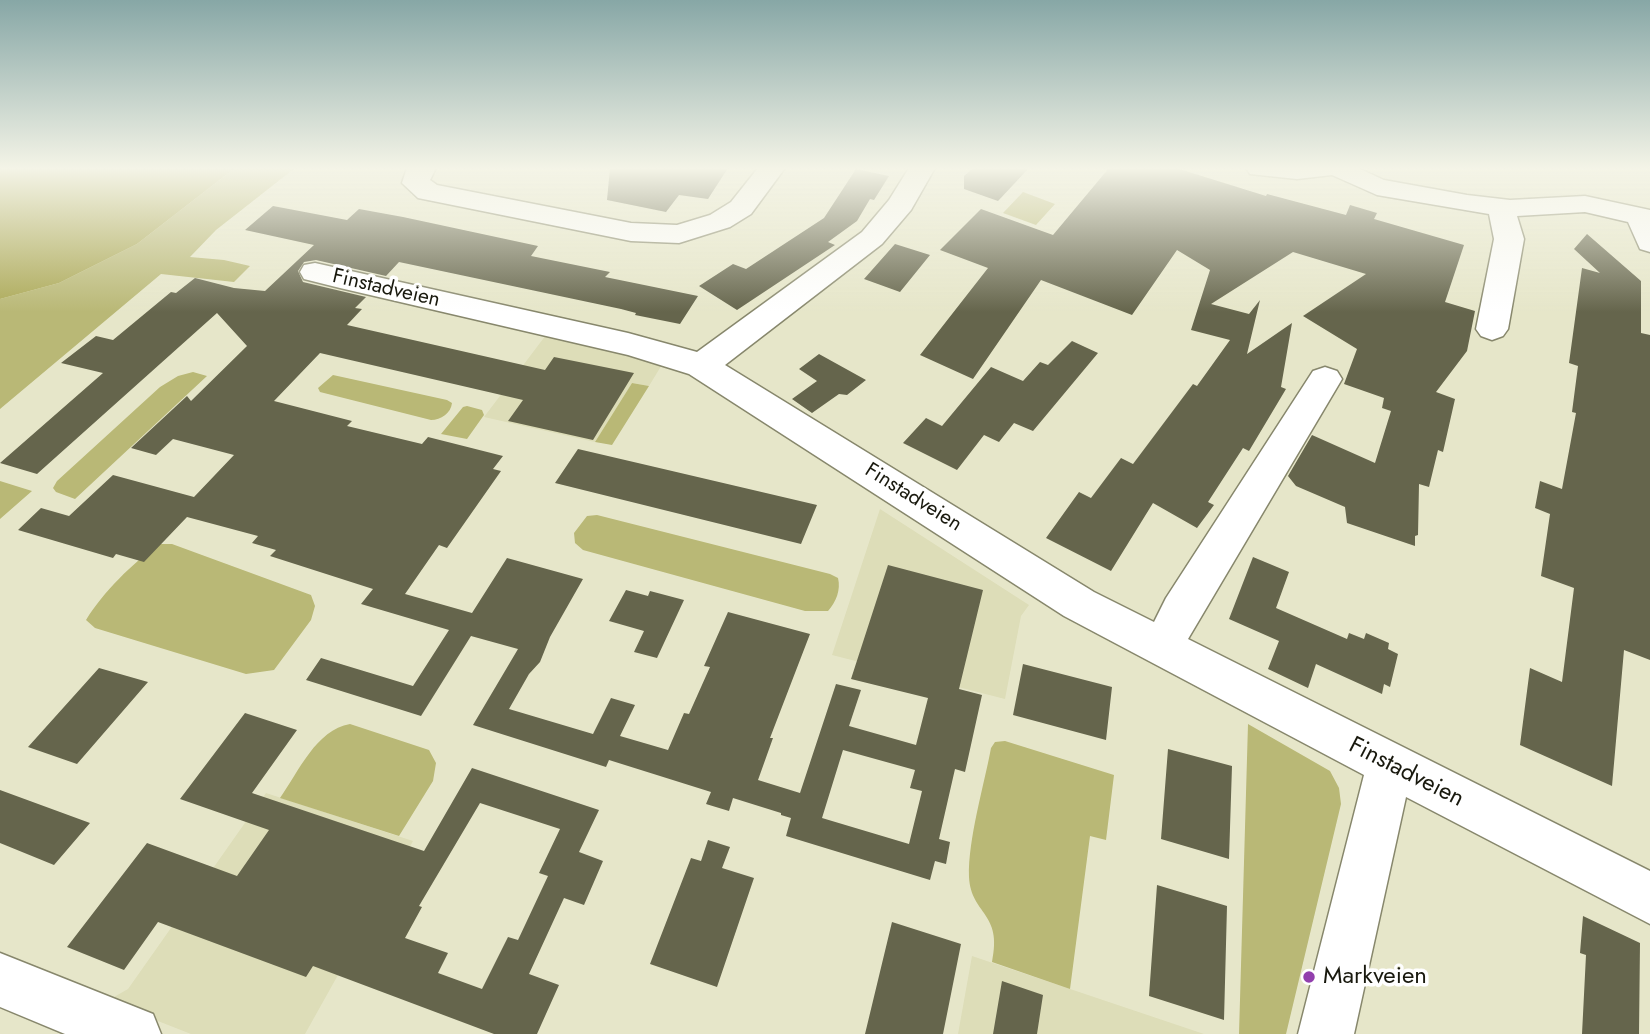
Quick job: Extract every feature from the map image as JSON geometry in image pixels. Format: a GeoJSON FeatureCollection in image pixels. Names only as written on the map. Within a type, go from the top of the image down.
{"type":"FeatureCollection","features":[{"type":"Feature","properties":{"kind":"street"},"geometry":{"type":"LineString","coordinates":[[551,216],[631,232],[679,234],[728,216]]}},
{"type":"Feature","properties":{"kind":"street"},"geometry":{"type":"LineString","coordinates":[[701,366],[872,238],[891,216]]}},
{"type":"Feature","properties":{"kind":"street"},"geometry":{"type":"LineString","coordinates":[[1492,329],[1508,239],[1503,216]]}},
{"type":"Feature","properties":{"kind":"street"},"geometry":{"type":"LineString","coordinates":[[1640,216],[1650,243]]}},
{"type":"Feature","properties":{"kind":"street","name":"Finstadveien"},"geometry":{"type":"LineString","coordinates":[[314,272],[557,327],[701,366],[1079,604],[1650,898]]}},
{"type":"Feature","properties":{"kind":"street"},"geometry":{"type":"LineString","coordinates":[[1163,649],[1181,611],[1325,379]]}},
{"type":"Feature","properties":{"kind":"street"},"geometry":{"type":"LineString","coordinates":[[1326,1034],[1390,764]]}},
{"type":"Feature","properties":{"kind":"street"},"geometry":{"type":"LineString","coordinates":[[0,980],[133,1034]]}},
{"type":"Feature","properties":{"kind":"shaded area"},"geometry":{"type":"Polygon","coordinates":[[[0,216],[173,216],[137,244],[59,283],[0,299],[0,216]]]}},
{"type":"Feature","properties":{"kind":"shaded area"},"geometry":{"type":"Polygon","coordinates":[[[173,216],[234,216],[190,257],[250,266],[234,282],[161,274],[0,409],[0,299],[59,283],[137,244],[173,216]]]}},
{"type":"Feature","properties":{"kind":"shaded area"},"geometry":{"type":"Polygon","coordinates":[[[1012,216],[1044,216],[1036,225],[1012,216]]]}},
{"type":"Feature","properties":{"kind":"shaded area"},"geometry":{"type":"Polygon","coordinates":[[[549,331],[666,358],[649,386],[632,383],[595,442],[484,417],[549,331]]]}},
{"type":"Feature","properties":{"kind":"shaded area"},"geometry":{"type":"Polygon","coordinates":[[[193,372],[207,376],[75,499],[56,492],[53,488],[57,481],[160,387],[178,376],[193,372]]]}},
{"type":"Feature","properties":{"kind":"shaded area"},"geometry":{"type":"Polygon","coordinates":[[[333,375],[447,400],[452,403],[451,407],[445,415],[431,420],[320,392],[318,388],[333,375]]]}},
{"type":"Feature","properties":{"kind":"shaded area"},"geometry":{"type":"Polygon","coordinates":[[[632,383],[649,386],[612,445],[595,442],[632,383]]]}},
{"type":"Feature","properties":{"kind":"shaded area"},"geometry":{"type":"Polygon","coordinates":[[[463,407],[482,410],[484,415],[467,439],[441,434],[463,407]]]}},
{"type":"Feature","properties":{"kind":"shaded area"},"geometry":{"type":"Polygon","coordinates":[[[0,481],[32,491],[0,519],[0,481]]]}},
{"type":"Feature","properties":{"kind":"shaded area"},"geometry":{"type":"Polygon","coordinates":[[[880,509],[1029,605],[1021,616],[1005,699],[832,655],[880,509]]]}},
{"type":"Feature","properties":{"kind":"shaded area"},"geometry":{"type":"Polygon","coordinates":[[[597,515],[830,574],[838,578],[837,596],[828,611],[805,611],[583,550],[575,543],[574,533],[587,516],[597,515]]]}},
{"type":"Feature","properties":{"kind":"shaded area"},"geometry":{"type":"Polygon","coordinates":[[[159,544],[172,544],[311,595],[315,606],[311,620],[274,670],[246,674],[95,628],[86,620],[119,579],[159,544]]]}},
{"type":"Feature","properties":{"kind":"shaded area"},"geometry":{"type":"Polygon","coordinates":[[[350,724],[429,750],[436,763],[433,781],[399,836],[280,798],[318,743],[327,734],[350,724]]]}},
{"type":"Feature","properties":{"kind":"shaded area"},"geometry":{"type":"Polygon","coordinates":[[[1248,724],[1330,771],[1339,788],[1341,804],[1286,1034],[1239,1034],[1248,724]]]}},
{"type":"Feature","properties":{"kind":"shaded area"},"geometry":{"type":"Polygon","coordinates":[[[1005,741],[1114,775],[1106,840],[1090,836],[1070,989],[992,962],[993,933],[971,890],[971,846],[991,748],[995,742],[1005,741]]]}},
{"type":"Feature","properties":{"kind":"shaded area"},"geometry":{"type":"Polygon","coordinates":[[[266,793],[413,841],[305,1034],[191,1034],[107,1001],[128,989],[266,793]]]}},
{"type":"Feature","properties":{"kind":"shaded area"},"geometry":{"type":"Polygon","coordinates":[[[972,956],[1204,1034],[958,1034],[972,956]]]}},
{"type":"Feature","properties":{"kind":"building"},"geometry":{"type":"Polygon","coordinates":[[[261,216],[327,216],[347,220],[351,216],[399,216],[538,246],[531,256],[610,272],[605,277],[698,296],[680,324],[399,262],[386,276],[316,260],[304,262],[298,271],[303,282],[366,297],[355,308],[362,309],[347,325],[545,370],[554,357],[634,373],[593,440],[508,421],[523,400],[320,353],[274,401],[352,421],[347,426],[422,444],[428,437],[503,456],[493,469],[501,471],[447,548],[439,545],[405,594],[472,613],[507,558],[583,579],[550,637],[540,662],[529,674],[509,709],[593,734],[611,698],[635,705],[620,736],[668,750],[684,713],[689,714],[710,667],[704,666],[728,612],[810,634],[770,738],[773,738],[758,780],[800,793],[836,684],[861,690],[849,726],[916,745],[928,698],[851,679],[888,565],[983,590],[959,689],[982,695],[965,772],[955,769],[939,839],[950,842],[946,864],[935,861],[930,880],[786,836],[791,818],[781,813],[733,798],[729,811],[706,804],[711,792],[609,760],[606,767],[473,725],[518,649],[471,636],[421,716],[306,680],[321,658],[413,686],[449,630],[361,604],[373,589],[270,556],[276,550],[252,543],[258,536],[187,517],[144,562],[116,554],[113,558],[18,530],[41,508],[69,516],[113,475],[194,497],[234,455],[173,439],[156,455],[131,448],[187,396],[191,401],[247,346],[217,313],[37,474],[0,463],[103,373],[61,363],[96,336],[113,340],[171,292],[176,293],[195,278],[234,288],[265,291],[314,245],[245,230],[261,216]],[[843,750],[822,818],[909,844],[922,791],[910,788],[915,770],[843,750]]]}},
{"type":"Feature","properties":{"kind":"building"},"geometry":{"type":"Polygon","coordinates":[[[860,216],[828,242],[835,245],[737,310],[699,286],[733,264],[746,269],[824,218],[860,216]]]}},
{"type":"Feature","properties":{"kind":"building"},"geometry":{"type":"Polygon","coordinates":[[[974,216],[1001,216],[1053,235],[1069,216],[1375,216],[1374,219],[1464,245],[1445,302],[1475,311],[1467,351],[1436,392],[1455,399],[1443,452],[1438,450],[1429,487],[1419,484],[1418,535],[1415,536],[1415,546],[1347,523],[1345,507],[1296,486],[1288,476],[1312,435],[1375,463],[1391,411],[1382,408],[1384,398],[1344,384],[1357,349],[1303,316],[1366,274],[1293,252],[1211,304],[1249,314],[1260,300],[1247,354],[1292,323],[1281,387],[1286,389],[1249,451],[1243,448],[1208,502],[1214,505],[1197,528],[1153,503],[1111,571],[1046,538],[1079,492],[1091,498],[1121,458],[1133,464],[1193,384],[1197,386],[1230,340],[1191,330],[1210,270],[1177,250],[1132,315],[1041,280],[973,379],[920,355],[988,268],[940,250],[974,216]]]}},
{"type":"Feature","properties":{"kind":"building"},"geometry":{"type":"Polygon","coordinates":[[[1587,234],[1641,281],[1641,333],[1650,335],[1650,660],[1624,650],[1612,786],[1520,745],[1530,668],[1562,682],[1574,588],[1541,576],[1550,514],[1535,508],[1540,481],[1562,489],[1576,413],[1572,412],[1578,366],[1569,363],[1582,268],[1600,273],[1574,249],[1587,234]]]}},
{"type":"Feature","properties":{"kind":"building"},"geometry":{"type":"Polygon","coordinates":[[[895,244],[930,255],[900,292],[864,279],[895,244]]]}},
{"type":"Feature","properties":{"kind":"building"},"geometry":{"type":"Polygon","coordinates":[[[1072,341],[1098,353],[1033,431],[1014,423],[999,442],[984,435],[957,470],[903,443],[926,418],[942,426],[991,367],[1023,381],[1040,362],[1048,365],[1072,341]]]}},
{"type":"Feature","properties":{"kind":"building"},"geometry":{"type":"Polygon","coordinates":[[[819,354],[866,380],[847,395],[839,394],[812,413],[792,399],[817,381],[799,369],[819,354]]]}},
{"type":"Feature","properties":{"kind":"building"},"geometry":{"type":"Polygon","coordinates":[[[578,449],[817,505],[801,544],[555,483],[578,449]]]}},
{"type":"Feature","properties":{"kind":"building"},"geometry":{"type":"Polygon","coordinates":[[[1253,557],[1289,572],[1276,608],[1347,639],[1349,633],[1364,639],[1366,633],[1389,643],[1388,649],[1398,654],[1390,687],[1384,684],[1382,694],[1316,664],[1308,688],[1268,669],[1279,641],[1229,619],[1253,557]]]}},
{"type":"Feature","properties":{"kind":"building"},"geometry":{"type":"Polygon","coordinates":[[[626,590],[648,596],[650,591],[684,600],[657,658],[634,652],[644,631],[609,621],[626,590]]]}},
{"type":"Feature","properties":{"kind":"building"},"geometry":{"type":"Polygon","coordinates":[[[1023,664],[1112,687],[1106,740],[1013,715],[1023,664]]]}},
{"type":"Feature","properties":{"kind":"building"},"geometry":{"type":"Polygon","coordinates":[[[99,668],[148,682],[77,764],[28,747],[99,668]]]}},
{"type":"Feature","properties":{"kind":"building"},"geometry":{"type":"Polygon","coordinates":[[[245,713],[297,730],[252,793],[424,851],[472,768],[599,810],[579,852],[603,861],[584,905],[564,898],[529,974],[559,985],[537,1034],[494,1034],[313,966],[306,977],[158,922],[124,970],[67,947],[147,843],[237,876],[269,830],[180,799],[245,713]],[[480,803],[419,906],[422,907],[405,938],[448,953],[438,973],[482,989],[508,937],[518,940],[548,876],[539,873],[560,829],[480,803]]]}},
{"type":"Feature","properties":{"kind":"building"},"geometry":{"type":"Polygon","coordinates":[[[1168,749],[1232,766],[1229,859],[1161,839],[1168,749]]]}},
{"type":"Feature","properties":{"kind":"building"},"geometry":{"type":"Polygon","coordinates":[[[0,790],[90,823],[54,865],[0,843],[0,790]]]}},
{"type":"Feature","properties":{"kind":"building"},"geometry":{"type":"Polygon","coordinates":[[[708,840],[730,847],[722,868],[754,878],[717,987],[650,964],[691,858],[701,861],[708,840]]]}},
{"type":"Feature","properties":{"kind":"building"},"geometry":{"type":"Polygon","coordinates":[[[1157,885],[1227,906],[1224,1020],[1149,996],[1157,885]]]}},
{"type":"Feature","properties":{"kind":"building"},"geometry":{"type":"Polygon","coordinates":[[[1583,916],[1640,943],[1639,1034],[1582,1034],[1586,955],[1580,953],[1583,916]]]}},
{"type":"Feature","properties":{"kind":"building"},"geometry":{"type":"Polygon","coordinates":[[[892,922],[961,944],[943,1034],[865,1034],[892,922]]]}},
{"type":"Feature","properties":{"kind":"building"},"geometry":{"type":"Polygon","coordinates":[[[1002,981],[1043,995],[1037,1034],[993,1034],[1002,981]]]}},
{"type":"Feature","properties":{"kind":"place","name":"Markveien"},"geometry":{"type":"Point","coordinates":[1309,977]}}]}
